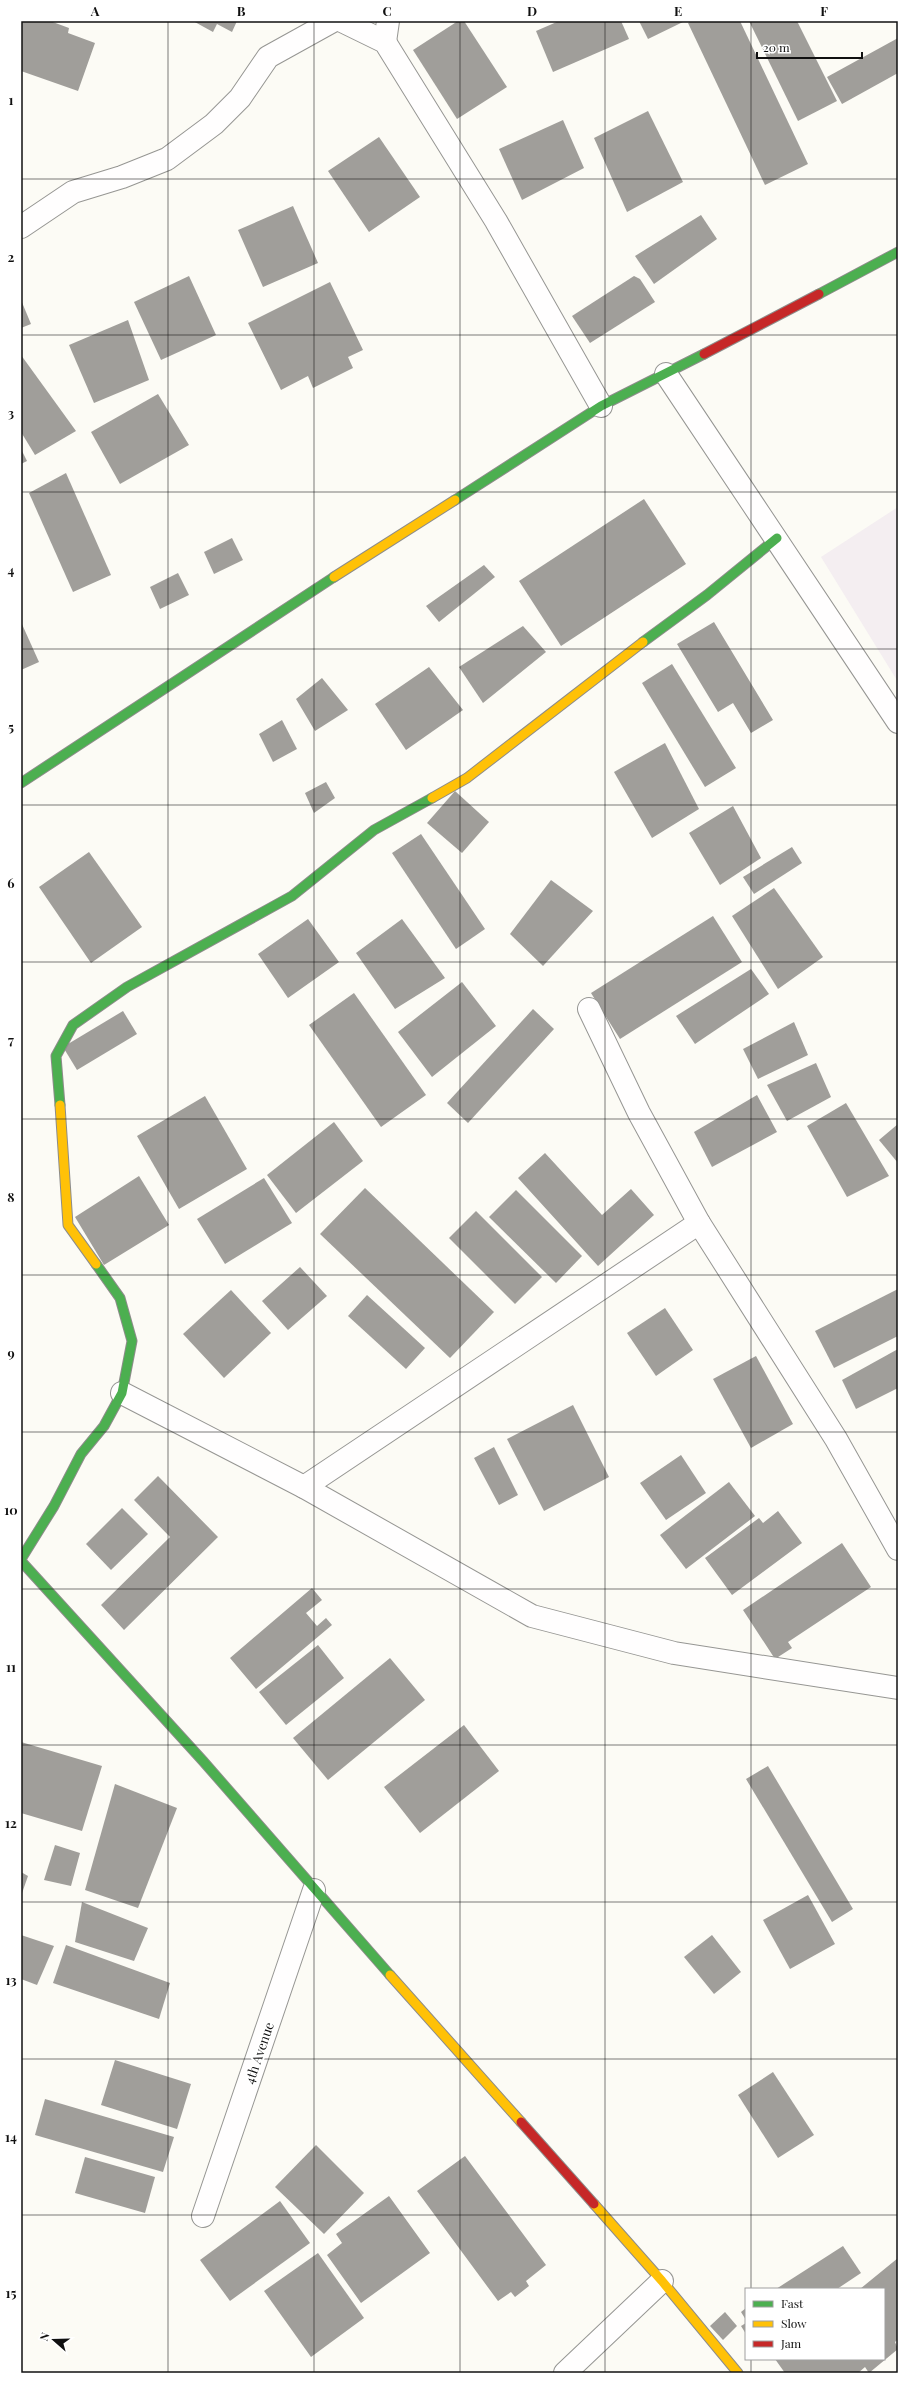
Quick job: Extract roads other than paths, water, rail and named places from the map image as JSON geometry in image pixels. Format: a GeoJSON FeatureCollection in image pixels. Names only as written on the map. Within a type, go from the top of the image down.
{"type":"FeatureCollection","features":[{"type":"Feature","properties":{"kind":"street"},"geometry":{"type":"LineString","coordinates":[[21,228],[73,192],[122,177],[166,159],[214,124],[240,98],[268,57],[333,21]]}},
{"type":"Feature","properties":{"kind":"street"},"geometry":{"type":"LineString","coordinates":[[342,21],[386,31],[601,406]]}},
{"type":"Feature","properties":{"kind":"street"},"geometry":{"type":"LineString","coordinates":[[21,783],[331,579],[601,406],[666,374],[898,252]]}},
{"type":"Feature","properties":{"kind":"street"},"geometry":{"type":"LineString","coordinates":[[666,374],[777,538],[898,722]]}},
{"type":"Feature","properties":{"kind":"street"},"geometry":{"type":"LineString","coordinates":[[738,2373],[662,2281],[314,1890],[203,1761],[21,1560],[54,1506],[81,1454],[104,1426],[122,1393],[132,1341],[120,1298],[68,1225],[56,1056],[73,1025],[127,987],[292,896],[374,830],[467,778],[593,679],[707,595],[777,538]]}},
{"type":"Feature","properties":{"kind":"street"},"geometry":{"type":"LineString","coordinates":[[589,1009],[639,1113],[699,1223],[836,1439],[898,1549]]}},
{"type":"Feature","properties":{"kind":"street"},"geometry":{"type":"LineString","coordinates":[[304,1487],[699,1223]]}},
{"type":"Feature","properties":{"kind":"street"},"geometry":{"type":"LineString","coordinates":[[122,1393],[304,1487],[532,1616],[674,1653],[898,1688]]}},
{"type":"Feature","properties":{"kind":"street","name":"4th Avenue"},"geometry":{"type":"LineString","coordinates":[[203,2216],[314,1890]]}},
{"type":"Feature","properties":{"kind":"street"},"geometry":{"type":"LineString","coordinates":[[565,2373],[662,2281]]}}]}
